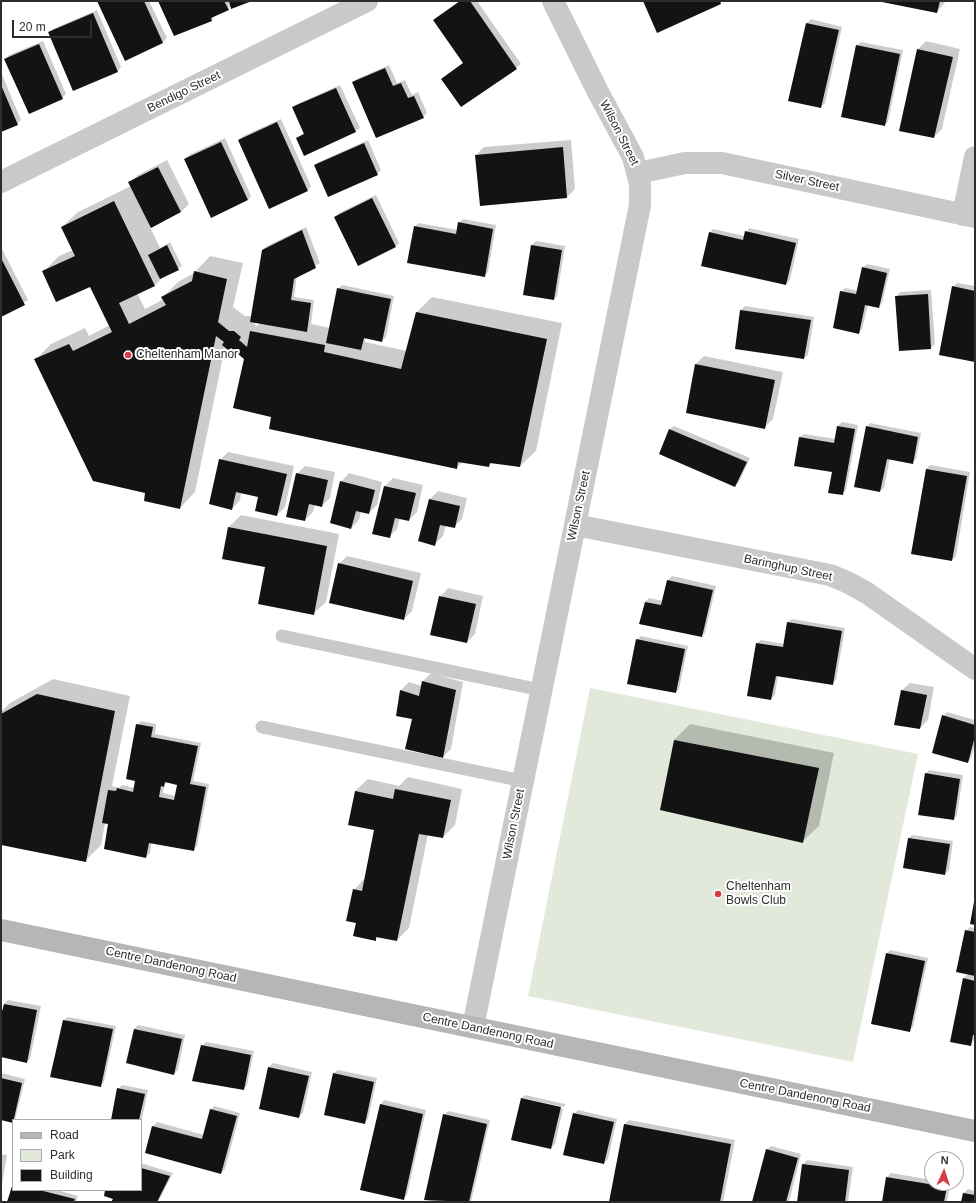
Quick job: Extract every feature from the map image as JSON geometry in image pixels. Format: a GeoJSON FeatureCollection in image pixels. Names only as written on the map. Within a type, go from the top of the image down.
{"type":"FeatureCollection","features":[{"type":"Feature","properties":{"kind":"main road","name":"Centre Dandenong Road"},"geometry":{"type":"LineString","coordinates":[[1,930],[975,1130]]}},
{"type":"Feature","properties":{"kind":"street","name":"Bendigo Street"},"geometry":{"type":"LineString","coordinates":[[1,182],[367,1]]}},
{"type":"Feature","properties":{"kind":"street","name":"Wilson Street"},"geometry":{"type":"LineString","coordinates":[[473,1027],[638,218],[641,190],[633,157],[598,92],[553,1]]}},
{"type":"Feature","properties":{"kind":"street"},"geometry":{"type":"LineString","coordinates":[[969,216],[975,157]]}},
{"type":"Feature","properties":{"kind":"street","name":"Silver Street"},"geometry":{"type":"LineString","coordinates":[[638,173],[691,162],[722,163],[969,216]]}},
{"type":"Feature","properties":{"kind":"street","name":"Baringhup Street"},"geometry":{"type":"LineString","coordinates":[[575,525],[830,575],[867,593],[975,669]]}},
{"type":"Feature","properties":{"kind":"lane"},"geometry":{"type":"LineString","coordinates":[[282,636],[541,690]]}},
{"type":"Feature","properties":{"kind":"lane"},"geometry":{"type":"LineString","coordinates":[[262,727],[523,781]]}},
{"type":"Feature","properties":{"kind":"green space","name":"Cheltenham Bowls Club"},"geometry":{"type":"Polygon","coordinates":[[[590,688],[918,754],[853,1062],[528,996],[590,688]]]}},
{"type":"Feature","properties":{"kind":"building"},"geometry":{"type":"Polygon","coordinates":[[[97,1],[144,1],[163,43],[125,61],[97,1]]]}},
{"type":"Feature","properties":{"kind":"building"},"geometry":{"type":"Polygon","coordinates":[[[158,1],[224,1],[229,10],[211,18],[212,21],[174,36],[158,1]]]}},
{"type":"Feature","properties":{"kind":"building"},"geometry":{"type":"Polygon","coordinates":[[[229,1],[252,1],[231,9],[229,1]]]}},
{"type":"Feature","properties":{"kind":"building"},"geometry":{"type":"Polygon","coordinates":[[[460,1],[470,1],[517,69],[461,107],[441,79],[463,63],[433,20],[460,1]]]}},
{"type":"Feature","properties":{"kind":"building"},"geometry":{"type":"Polygon","coordinates":[[[643,1],[720,1],[721,4],[657,33],[643,1]]]}},
{"type":"Feature","properties":{"kind":"building"},"geometry":{"type":"Polygon","coordinates":[[[877,1],[940,1],[937,13],[877,1]]]}},
{"type":"Feature","properties":{"kind":"building"},"geometry":{"type":"Polygon","coordinates":[[[93,13],[118,72],[73,91],[48,32],[93,13]]]}},
{"type":"Feature","properties":{"kind":"building"},"geometry":{"type":"Polygon","coordinates":[[[806,23],[839,30],[821,108],[788,101],[806,23]]]}},
{"type":"Feature","properties":{"kind":"building"},"geometry":{"type":"Polygon","coordinates":[[[39,44],[63,99],[29,114],[4,59],[39,44]]]}},
{"type":"Feature","properties":{"kind":"building"},"geometry":{"type":"Polygon","coordinates":[[[856,45],[900,54],[885,126],[841,117],[856,45]]]}},
{"type":"Feature","properties":{"kind":"building"},"geometry":{"type":"Polygon","coordinates":[[[917,49],[953,57],[934,138],[899,131],[917,49]]]}},
{"type":"Feature","properties":{"kind":"building"},"geometry":{"type":"Polygon","coordinates":[[[385,68],[393,86],[401,83],[408,98],[414,96],[424,118],[376,138],[352,82],[385,68]]]}},
{"type":"Feature","properties":{"kind":"building"},"geometry":{"type":"Polygon","coordinates":[[[1,85],[18,125],[1,132],[1,85]]]}},
{"type":"Feature","properties":{"kind":"building"},"geometry":{"type":"Polygon","coordinates":[[[336,88],[356,132],[304,156],[296,138],[304,134],[292,107],[336,88]]]}},
{"type":"Feature","properties":{"kind":"building"},"geometry":{"type":"Polygon","coordinates":[[[277,122],[308,191],[269,209],[238,140],[277,122]]]}},
{"type":"Feature","properties":{"kind":"building"},"geometry":{"type":"Polygon","coordinates":[[[221,142],[248,200],[211,218],[184,159],[221,142]]]}},
{"type":"Feature","properties":{"kind":"building"},"geometry":{"type":"Polygon","coordinates":[[[364,143],[378,175],[328,197],[314,165],[364,143]]]}},
{"type":"Feature","properties":{"kind":"building"},"geometry":{"type":"Polygon","coordinates":[[[563,147],[567,198],[480,206],[475,155],[563,147]]]}},
{"type":"Feature","properties":{"kind":"building"},"geometry":{"type":"Polygon","coordinates":[[[158,167],[181,212],[151,228],[128,182],[158,167]]]}},
{"type":"Feature","properties":{"kind":"building"},"geometry":{"type":"Polygon","coordinates":[[[372,198],[396,247],[358,266],[334,217],[372,198]]]}},
{"type":"Feature","properties":{"kind":"building","name":"Cheltenham Manor"},"geometry":{"type":"Polygon","coordinates":[[[114,201],[155,286],[119,303],[129,324],[166,305],[161,297],[192,281],[194,271],[227,279],[218,322],[229,331],[234,331],[241,337],[239,340],[247,347],[250,331],[325,345],[324,352],[401,369],[416,312],[547,339],[520,467],[490,463],[489,467],[458,462],[457,469],[269,429],[271,417],[233,408],[244,359],[231,348],[229,351],[222,345],[224,342],[216,336],[180,509],[144,501],[145,493],[93,481],[34,359],[69,344],[73,351],[112,332],[90,287],[56,302],[42,271],[75,256],[61,227],[114,201]]]}},
{"type":"Feature","properties":{"kind":"building"},"geometry":{"type":"Polygon","coordinates":[[[458,222],[493,229],[485,277],[407,263],[414,226],[456,234],[458,222]]]}},
{"type":"Feature","properties":{"kind":"building"},"geometry":{"type":"Polygon","coordinates":[[[302,230],[316,268],[294,279],[291,300],[311,303],[307,332],[250,322],[262,250],[302,230]]]}},
{"type":"Feature","properties":{"kind":"building"},"geometry":{"type":"Polygon","coordinates":[[[745,231],[796,243],[786,285],[701,266],[709,232],[743,240],[745,231]]]}},
{"type":"Feature","properties":{"kind":"building"},"geometry":{"type":"Polygon","coordinates":[[[167,245],[179,270],[160,279],[148,255],[167,245]]]}},
{"type":"Feature","properties":{"kind":"building"},"geometry":{"type":"Polygon","coordinates":[[[531,245],[562,250],[554,300],[523,295],[531,245]]]}},
{"type":"Feature","properties":{"kind":"building"},"geometry":{"type":"Polygon","coordinates":[[[1,258],[25,305],[1,317],[1,258]]]}},
{"type":"Feature","properties":{"kind":"building"},"geometry":{"type":"Polygon","coordinates":[[[862,267],[887,273],[879,308],[865,305],[859,334],[833,328],[840,291],[856,294],[862,267]]]}},
{"type":"Feature","properties":{"kind":"building"},"geometry":{"type":"Polygon","coordinates":[[[952,286],[975,291],[975,362],[939,355],[952,286]]]}},
{"type":"Feature","properties":{"kind":"building"},"geometry":{"type":"Polygon","coordinates":[[[337,288],[391,299],[382,342],[364,338],[361,350],[326,343],[337,288]]]}},
{"type":"Feature","properties":{"kind":"building"},"geometry":{"type":"Polygon","coordinates":[[[928,294],[931,349],[899,351],[895,296],[928,294]]]}},
{"type":"Feature","properties":{"kind":"building"},"geometry":{"type":"Polygon","coordinates":[[[740,310],[811,320],[804,359],[735,349],[740,310]]]}},
{"type":"Feature","properties":{"kind":"building"},"geometry":{"type":"Polygon","coordinates":[[[695,364],[775,380],[765,429],[686,413],[695,364]]]}},
{"type":"Feature","properties":{"kind":"building"},"geometry":{"type":"Polygon","coordinates":[[[837,426],[855,429],[843,495],[828,493],[832,472],[794,466],[799,437],[834,443],[837,426]]]}},
{"type":"Feature","properties":{"kind":"building"},"geometry":{"type":"Polygon","coordinates":[[[866,426],[918,437],[913,464],[887,459],[880,492],[854,487],[866,426]]]}},
{"type":"Feature","properties":{"kind":"building"},"geometry":{"type":"Polygon","coordinates":[[[669,429],[747,462],[735,487],[659,454],[669,429]]]}},
{"type":"Feature","properties":{"kind":"building"},"geometry":{"type":"Polygon","coordinates":[[[219,459],[287,474],[277,516],[255,511],[258,497],[236,492],[232,510],[209,504],[219,459]]]}},
{"type":"Feature","properties":{"kind":"building"},"geometry":{"type":"Polygon","coordinates":[[[926,469],[967,476],[952,561],[911,554],[926,469]]]}},
{"type":"Feature","properties":{"kind":"building"},"geometry":{"type":"Polygon","coordinates":[[[296,473],[328,480],[322,507],[309,504],[305,521],[286,517],[296,473]]]}},
{"type":"Feature","properties":{"kind":"building"},"geometry":{"type":"Polygon","coordinates":[[[340,481],[375,490],[369,514],[356,511],[351,529],[330,523],[340,481]]]}},
{"type":"Feature","properties":{"kind":"building"},"geometry":{"type":"Polygon","coordinates":[[[384,486],[416,493],[409,521],[395,518],[390,538],[372,534],[384,486]]]}},
{"type":"Feature","properties":{"kind":"building"},"geometry":{"type":"Polygon","coordinates":[[[429,499],[460,506],[455,528],[440,525],[435,546],[418,541],[429,499]]]}},
{"type":"Feature","properties":{"kind":"building"},"geometry":{"type":"Polygon","coordinates":[[[228,527],[327,546],[314,615],[258,604],[265,567],[222,559],[228,527]]]}},
{"type":"Feature","properties":{"kind":"building"},"geometry":{"type":"Polygon","coordinates":[[[338,563],[413,581],[404,620],[329,603],[338,563]]]}},
{"type":"Feature","properties":{"kind":"building"},"geometry":{"type":"Polygon","coordinates":[[[667,580],[713,590],[702,637],[639,624],[645,602],[661,605],[667,580]]]}},
{"type":"Feature","properties":{"kind":"building"},"geometry":{"type":"Polygon","coordinates":[[[439,596],[476,604],[467,643],[430,635],[439,596]]]}},
{"type":"Feature","properties":{"kind":"building"},"geometry":{"type":"Polygon","coordinates":[[[787,622],[842,631],[833,685],[776,676],[771,700],[747,696],[756,643],[783,647],[787,622]]]}},
{"type":"Feature","properties":{"kind":"building"},"geometry":{"type":"Polygon","coordinates":[[[636,639],[685,649],[676,693],[627,684],[636,639]]]}},
{"type":"Feature","properties":{"kind":"building"},"geometry":{"type":"Polygon","coordinates":[[[422,681],[456,690],[443,758],[405,749],[412,719],[396,716],[400,690],[419,696],[422,681]]]}},
{"type":"Feature","properties":{"kind":"building"},"geometry":{"type":"Polygon","coordinates":[[[901,690],[927,695],[920,729],[894,725],[901,690]]]}},
{"type":"Feature","properties":{"kind":"building"},"geometry":{"type":"Polygon","coordinates":[[[37,694],[115,711],[86,862],[1,845],[1,714],[37,694]]]}},
{"type":"Feature","properties":{"kind":"building"},"geometry":{"type":"Polygon","coordinates":[[[942,715],[975,725],[975,736],[968,763],[932,753],[942,715]]]}},
{"type":"Feature","properties":{"kind":"building"},"geometry":{"type":"Polygon","coordinates":[[[136,724],[153,727],[151,737],[198,746],[190,784],[206,787],[194,851],[149,843],[146,858],[104,849],[108,824],[102,823],[108,790],[116,791],[117,788],[133,792],[135,781],[126,779],[136,724]],[[165,782],[164,787],[161,786],[159,797],[174,800],[177,785],[165,782]]]}},
{"type":"Feature","properties":{"kind":"building"},"geometry":{"type":"Polygon","coordinates":[[[674,740],[819,768],[803,843],[660,810],[674,740]]]}},
{"type":"Feature","properties":{"kind":"building"},"geometry":{"type":"Polygon","coordinates":[[[925,773],[960,779],[954,820],[918,815],[925,773]]]}},
{"type":"Feature","properties":{"kind":"building"},"geometry":{"type":"Polygon","coordinates":[[[395,789],[451,800],[443,838],[419,834],[397,941],[376,937],[376,941],[353,936],[356,923],[346,921],[353,889],[362,891],[374,830],[348,825],[355,791],[393,799],[395,789]]]}},
{"type":"Feature","properties":{"kind":"building"},"geometry":{"type":"Polygon","coordinates":[[[908,838],[950,844],[945,875],[903,868],[908,838]]]}},
{"type":"Feature","properties":{"kind":"building"},"geometry":{"type":"Polygon","coordinates":[[[975,902],[975,925],[970,924],[975,902]]]}},
{"type":"Feature","properties":{"kind":"building"},"geometry":{"type":"Polygon","coordinates":[[[965,930],[975,932],[975,976],[956,972],[965,930]]]}},
{"type":"Feature","properties":{"kind":"building"},"geometry":{"type":"Polygon","coordinates":[[[886,953],[925,961],[910,1032],[871,1024],[886,953]]]}},
{"type":"Feature","properties":{"kind":"building"},"geometry":{"type":"Polygon","coordinates":[[[963,978],[975,981],[975,1035],[973,1035],[971,1046],[950,1042],[963,978]]]}},
{"type":"Feature","properties":{"kind":"building"},"geometry":{"type":"Polygon","coordinates":[[[4,1004],[37,1010],[27,1063],[1,1057],[1,1015],[4,1004]]]}},
{"type":"Feature","properties":{"kind":"building"},"geometry":{"type":"Polygon","coordinates":[[[63,1020],[113,1029],[101,1087],[50,1077],[63,1020]]]}},
{"type":"Feature","properties":{"kind":"building"},"geometry":{"type":"Polygon","coordinates":[[[134,1029],[182,1039],[174,1075],[126,1063],[134,1029]]]}},
{"type":"Feature","properties":{"kind":"building"},"geometry":{"type":"Polygon","coordinates":[[[201,1045],[251,1055],[244,1090],[192,1081],[201,1045]]]}},
{"type":"Feature","properties":{"kind":"building"},"geometry":{"type":"Polygon","coordinates":[[[268,1067],[309,1076],[299,1118],[259,1109],[268,1067]]]}},
{"type":"Feature","properties":{"kind":"building"},"geometry":{"type":"Polygon","coordinates":[[[333,1073],[374,1082],[365,1124],[324,1115],[333,1073]]]}},
{"type":"Feature","properties":{"kind":"building"},"geometry":{"type":"Polygon","coordinates":[[[1,1078],[22,1083],[12,1123],[1,1120],[1,1078]]]}},
{"type":"Feature","properties":{"kind":"building"},"geometry":{"type":"Polygon","coordinates":[[[117,1088],[145,1094],[139,1119],[111,1119],[117,1088]]]}},
{"type":"Feature","properties":{"kind":"building"},"geometry":{"type":"Polygon","coordinates":[[[521,1098],[561,1107],[551,1149],[511,1140],[521,1098]]]}},
{"type":"Feature","properties":{"kind":"building"},"geometry":{"type":"Polygon","coordinates":[[[380,1104],[423,1114],[404,1200],[360,1190],[380,1104]]]}},
{"type":"Feature","properties":{"kind":"building"},"geometry":{"type":"Polygon","coordinates":[[[210,1109],[237,1116],[221,1174],[145,1153],[152,1126],[202,1139],[210,1109]]]}},
{"type":"Feature","properties":{"kind":"building"},"geometry":{"type":"Polygon","coordinates":[[[573,1113],[614,1122],[604,1164],[563,1155],[573,1113]]]}},
{"type":"Feature","properties":{"kind":"building"},"geometry":{"type":"Polygon","coordinates":[[[443,1114],[487,1124],[469,1202],[424,1200],[443,1114]]]}},
{"type":"Feature","properties":{"kind":"building"},"geometry":{"type":"Polygon","coordinates":[[[624,1124],[731,1144],[720,1202],[609,1202],[624,1124]]]}},
{"type":"Feature","properties":{"kind":"building"},"geometry":{"type":"Polygon","coordinates":[[[766,1149],[798,1158],[786,1202],[752,1202],[766,1149]]]}},
{"type":"Feature","properties":{"kind":"building"},"geometry":{"type":"Polygon","coordinates":[[[802,1164],[849,1170],[845,1202],[797,1202],[802,1164]]]}},
{"type":"Feature","properties":{"kind":"building"},"geometry":{"type":"Polygon","coordinates":[[[142,1168],[170,1176],[157,1202],[111,1202],[113,1199],[104,1196],[105,1191],[142,1191],[142,1168]]]}},
{"type":"Feature","properties":{"kind":"building"},"geometry":{"type":"Polygon","coordinates":[[[886,1177],[924,1183],[924,1191],[946,1191],[944,1202],[882,1202],[886,1177]]]}},
{"type":"Feature","properties":{"kind":"building"},"geometry":{"type":"Polygon","coordinates":[[[12,1186],[12,1191],[43,1191],[75,1199],[74,1202],[7,1202],[12,1186]]]}},
{"type":"Feature","properties":{"kind":"building"},"geometry":{"type":"Polygon","coordinates":[[[963,1193],[975,1195],[975,1202],[961,1202],[963,1193]]]}},
{"type":"Feature","properties":{"kind":"place","name":"Cheltenham Manor"},"geometry":{"type":"Point","coordinates":[128,355]}},
{"type":"Feature","properties":{"kind":"place","name":"Cheltenham Bowls Club"},"geometry":{"type":"Point","coordinates":[718,894]}}]}
